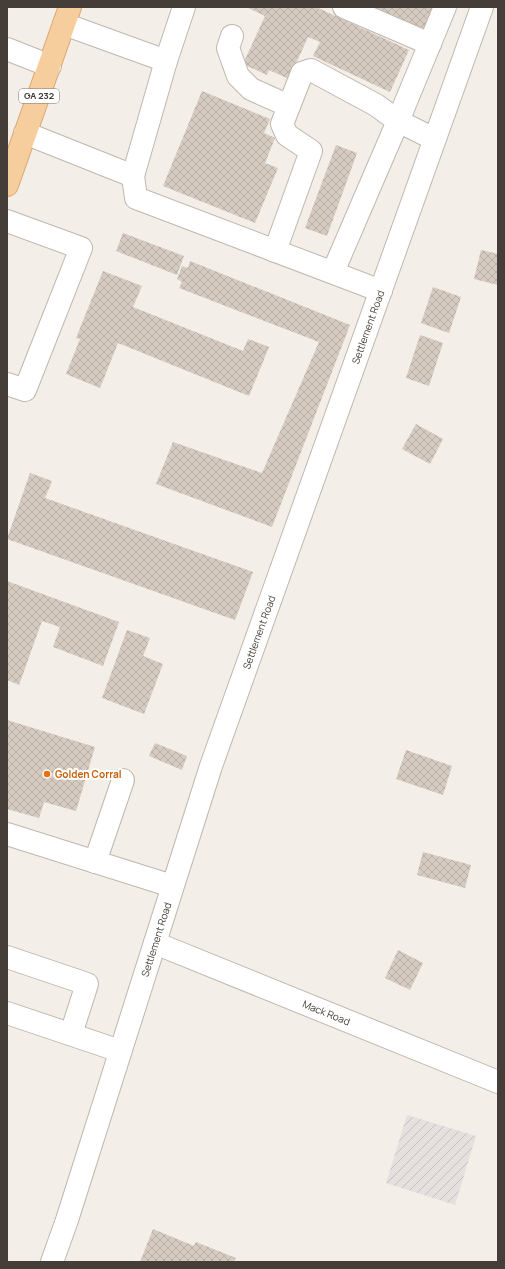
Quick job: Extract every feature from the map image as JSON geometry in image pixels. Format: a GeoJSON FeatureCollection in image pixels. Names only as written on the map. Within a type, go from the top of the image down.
{"type":"FeatureCollection","features":[{"type":"Feature","properties":{"kind":"main road","name":"GA 232"},"geometry":{"type":"LineString","coordinates":[[7,185],[67,16]]}},
{"type":"Feature","properties":{"kind":"street"},"geometry":{"type":"LineString","coordinates":[[184,7],[166,61],[133,176],[136,198],[381,291]]}},
{"type":"Feature","properties":{"kind":"street"},"geometry":{"type":"LineString","coordinates":[[344,7],[430,44]]}},
{"type":"Feature","properties":{"kind":"street"},"geometry":{"type":"LineString","coordinates":[[333,272],[445,7]]}},
{"type":"Feature","properties":{"kind":"street","name":"Settlement Road"},"geometry":{"type":"LineString","coordinates":[[52,1262],[211,766],[482,7]]}},
{"type":"Feature","properties":{"kind":"street"},"geometry":{"type":"LineString","coordinates":[[67,16],[166,61]]}},
{"type":"Feature","properties":{"kind":"street"},"geometry":{"type":"LineString","coordinates":[[232,36],[228,48],[238,76],[251,89],[289,106]]}},
{"type":"Feature","properties":{"kind":"street"},"geometry":{"type":"LineString","coordinates":[[7,49],[50,66]]}},
{"type":"Feature","properties":{"kind":"street"},"geometry":{"type":"LineString","coordinates":[[275,251],[311,151],[287,135],[282,124],[302,73],[311,70],[376,105],[398,121],[434,139]]}},
{"type":"Feature","properties":{"kind":"street"},"geometry":{"type":"LineString","coordinates":[[25,133],[133,176]]}},
{"type":"Feature","properties":{"kind":"street"},"geometry":{"type":"LineString","coordinates":[[7,221],[81,248],[25,390],[7,384]]}},
{"type":"Feature","properties":{"kind":"street"},"geometry":{"type":"LineString","coordinates":[[95,862],[123,780]]}},
{"type":"Feature","properties":{"kind":"street"},"geometry":{"type":"LineString","coordinates":[[7,834],[172,886]]}},
{"type":"Feature","properties":{"kind":"street","name":"Mack Road"},"geometry":{"type":"LineString","coordinates":[[155,943],[498,1082]]}},
{"type":"Feature","properties":{"kind":"street"},"geometry":{"type":"LineString","coordinates":[[7,958],[87,984],[71,1034]]}},
{"type":"Feature","properties":{"kind":"street"},"geometry":{"type":"LineString","coordinates":[[7,1013],[120,1051]]}},
{"type":"Feature","properties":{"kind":"shaded area"},"geometry":{"type":"Polygon","coordinates":[[[407,1115],[476,1136],[455,1205],[386,1183],[407,1115]]]}},
{"type":"Feature","properties":{"kind":"building"},"geometry":{"type":"Polygon","coordinates":[[[246,7],[316,7],[409,50],[390,92],[313,56],[320,42],[308,37],[289,79],[269,70],[267,75],[243,64],[265,16],[246,7]]]}},
{"type":"Feature","properties":{"kind":"building"},"geometry":{"type":"Polygon","coordinates":[[[364,7],[436,7],[425,33],[364,7]]]}},
{"type":"Feature","properties":{"kind":"building"},"geometry":{"type":"Polygon","coordinates":[[[202,91],[270,119],[264,133],[275,138],[265,163],[278,168],[255,223],[163,186],[202,91]]]}},
{"type":"Feature","properties":{"kind":"building"},"geometry":{"type":"Polygon","coordinates":[[[336,145],[357,153],[327,236],[305,228],[336,145]]]}},
{"type":"Feature","properties":{"kind":"building"},"geometry":{"type":"Polygon","coordinates":[[[123,233],[184,256],[177,275],[116,251],[123,233]]]}},
{"type":"Feature","properties":{"kind":"building"},"geometry":{"type":"Polygon","coordinates":[[[481,250],[498,254],[498,285],[474,279],[481,250]]]}},
{"type":"Feature","properties":{"kind":"building"},"geometry":{"type":"Polygon","coordinates":[[[190,261],[350,325],[272,527],[156,484],[173,442],[262,473],[319,342],[179,288],[182,282],[177,279],[182,266],[188,268],[190,261]]]}},
{"type":"Feature","properties":{"kind":"building"},"geometry":{"type":"Polygon","coordinates":[[[103,271],[142,286],[133,307],[243,351],[248,339],[269,347],[249,396],[118,343],[100,388],[66,374],[80,339],[76,338],[103,271]]]}},
{"type":"Feature","properties":{"kind":"building"},"geometry":{"type":"Polygon","coordinates":[[[433,287],[461,297],[449,333],[421,323],[433,287]]]}},
{"type":"Feature","properties":{"kind":"building"},"geometry":{"type":"Polygon","coordinates":[[[420,335],[443,343],[429,386],[406,378],[420,335]]]}},
{"type":"Feature","properties":{"kind":"building"},"geometry":{"type":"Polygon","coordinates":[[[416,424],[443,439],[430,464],[402,449],[416,424]]]}},
{"type":"Feature","properties":{"kind":"building"},"geometry":{"type":"Polygon","coordinates":[[[30,473],[52,481],[45,498],[253,572],[235,620],[7,539],[30,473]]]}},
{"type":"Feature","properties":{"kind":"building"},"geometry":{"type":"Polygon","coordinates":[[[7,581],[119,622],[103,666],[53,647],[60,627],[42,621],[19,685],[7,680],[7,581]]]}},
{"type":"Feature","properties":{"kind":"building"},"geometry":{"type":"Polygon","coordinates":[[[127,630],[150,638],[143,656],[163,664],[144,714],[102,698],[127,630]]]}},
{"type":"Feature","properties":{"kind":"building","name":"Golden Corral"},"geometry":{"type":"Polygon","coordinates":[[[7,720],[95,747],[76,811],[44,802],[39,818],[7,809],[7,720]]]}},
{"type":"Feature","properties":{"kind":"building"},"geometry":{"type":"Polygon","coordinates":[[[155,743],[187,756],[182,770],[149,756],[155,743]]]}},
{"type":"Feature","properties":{"kind":"building"},"geometry":{"type":"Polygon","coordinates":[[[406,750],[452,766],[443,795],[396,779],[406,750]]]}},
{"type":"Feature","properties":{"kind":"building"},"geometry":{"type":"Polygon","coordinates":[[[423,852],[471,865],[465,888],[417,875],[423,852]]]}},
{"type":"Feature","properties":{"kind":"building"},"geometry":{"type":"Polygon","coordinates":[[[398,950],[423,963],[410,990],[385,978],[398,950]]]}},
{"type":"Feature","properties":{"kind":"building"},"geometry":{"type":"Polygon","coordinates":[[[153,1229],[194,1246],[196,1242],[236,1258],[234,1262],[140,1262],[153,1229]]]}},
{"type":"Feature","properties":{"kind":"place","name":"Golden Corral"},"geometry":{"type":"Point","coordinates":[47,774]}}]}
